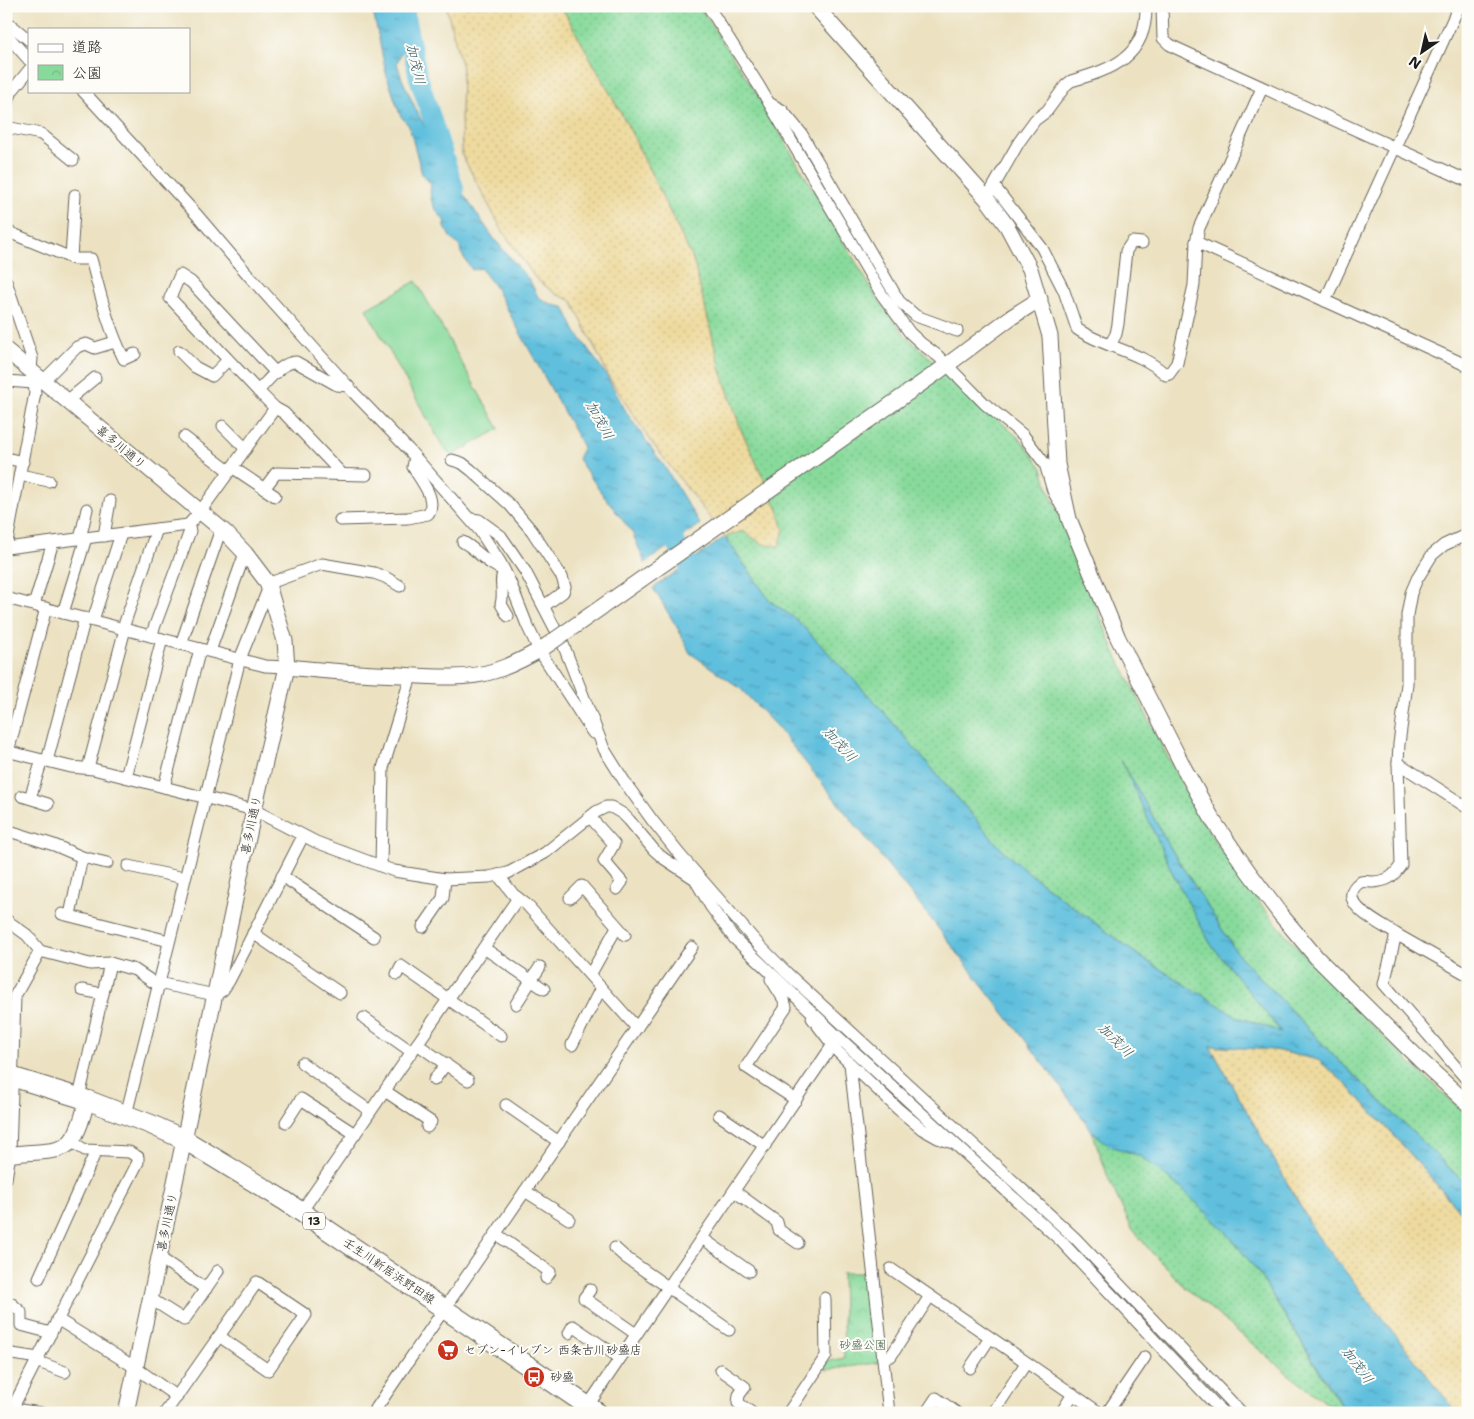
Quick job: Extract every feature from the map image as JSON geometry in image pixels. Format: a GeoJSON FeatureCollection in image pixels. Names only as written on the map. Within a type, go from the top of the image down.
{"type":"FeatureCollection","features":[{"type":"Feature","properties":{"kind":"main road","name":"壬生川新居浜野田線"},"geometry":{"type":"LineString","coordinates":[[9,1076],[83,1098],[185,1140],[301,1212],[590,1410]]}},
{"type":"Feature","properties":{"kind":"street"},"geometry":{"type":"LineString","coordinates":[[708,6],[882,295],[910,333],[947,365],[985,404],[1023,435],[1045,464],[1053,491],[1069,519],[1122,646],[1185,770],[1220,830],[1276,908],[1317,958],[1413,1053],[1468,1104]]}},
{"type":"Feature","properties":{"kind":"street"},"geometry":{"type":"LineString","coordinates":[[815,6],[1042,248],[1064,291],[1077,329],[1097,340],[1144,358],[1166,375],[1173,371],[1178,358],[1194,285],[1196,242],[1199,228],[1262,88]]}},
{"type":"Feature","properties":{"kind":"street"},"geometry":{"type":"LineString","coordinates":[[990,193],[1034,120],[1047,110],[1066,85],[1071,81],[1114,66],[1127,58],[1137,46],[1146,18],[1146,6]]}},
{"type":"Feature","properties":{"kind":"street"},"geometry":{"type":"LineString","coordinates":[[1162,6],[1163,38],[1168,44],[1468,180]]}},
{"type":"Feature","properties":{"kind":"street"},"geometry":{"type":"LineString","coordinates":[[1325,301],[1459,6]]}},
{"type":"Feature","properties":{"kind":"street"},"geometry":{"type":"LineString","coordinates":[[6,21],[28,39]]}},
{"type":"Feature","properties":{"kind":"street"},"geometry":{"type":"LineString","coordinates":[[6,34],[28,59]]}},
{"type":"Feature","properties":{"kind":"street"},"geometry":{"type":"LineString","coordinates":[[6,106],[12,91],[28,71]]}},
{"type":"Feature","properties":{"kind":"street"},"geometry":{"type":"LineString","coordinates":[[84,92],[197,215],[250,278],[471,519],[504,570],[543,648],[604,749],[652,820],[696,878],[787,973],[1075,1238],[1242,1413]]}},
{"type":"Feature","properties":{"kind":"street"},"geometry":{"type":"LineString","coordinates":[[768,103],[782,110],[800,133],[899,301],[916,316],[957,332]]}},
{"type":"Feature","properties":{"kind":"street"},"geometry":{"type":"LineString","coordinates":[[6,127],[41,134],[73,160]]}},
{"type":"Feature","properties":{"kind":"street"},"geometry":{"type":"LineString","coordinates":[[990,193],[1030,269],[1050,336],[1057,464],[1069,519]]}},
{"type":"Feature","properties":{"kind":"street"},"geometry":{"type":"LineString","coordinates":[[71,258],[75,195]]}},
{"type":"Feature","properties":{"kind":"street"},"geometry":{"type":"LineString","coordinates":[[6,231],[71,258],[91,259],[104,310],[115,342],[124,359],[135,354]]}},
{"type":"Feature","properties":{"kind":"street"},"geometry":{"type":"LineString","coordinates":[[1110,345],[1116,334],[1118,324],[1126,251],[1132,242],[1142,243]]}},
{"type":"Feature","properties":{"kind":"street"},"geometry":{"type":"LineString","coordinates":[[1196,242],[1468,366]]}},
{"type":"Feature","properties":{"kind":"street"},"geometry":{"type":"LineString","coordinates":[[276,373],[191,282],[180,275],[170,298],[258,391],[284,413],[342,474]]}},
{"type":"Feature","properties":{"kind":"street"},"geometry":{"type":"LineString","coordinates":[[6,281],[37,378],[6,548],[188,525],[200,512],[276,408]]}},
{"type":"Feature","properties":{"kind":"street"},"geometry":{"type":"LineString","coordinates":[[6,598],[265,666],[411,676],[463,676],[493,672],[526,658],[543,648],[947,365],[1010,318],[1040,299]]}},
{"type":"Feature","properties":{"kind":"street"},"geometry":{"type":"LineString","coordinates":[[6,381],[37,378],[77,347],[86,344],[96,348],[115,342]]}},
{"type":"Feature","properties":{"kind":"street","name":"喜多川通り"},"geometry":{"type":"LineString","coordinates":[[6,350],[37,378],[221,529],[245,553],[258,568],[268,585],[285,640],[287,667],[254,810],[126,1413]]}},
{"type":"Feature","properties":{"kind":"street"},"geometry":{"type":"LineString","coordinates":[[179,351],[195,367],[212,376],[228,360]]}},
{"type":"Feature","properties":{"kind":"street"},"geometry":{"type":"LineString","coordinates":[[258,391],[290,362],[296,362],[337,385],[348,386]]}},
{"type":"Feature","properties":{"kind":"street"},"geometry":{"type":"LineString","coordinates":[[67,401],[95,378]]}},
{"type":"Feature","properties":{"kind":"street"},"geometry":{"type":"LineString","coordinates":[[223,426],[246,449]]}},
{"type":"Feature","properties":{"kind":"street"},"geometry":{"type":"LineString","coordinates":[[184,437],[275,496]]}},
{"type":"Feature","properties":{"kind":"street"},"geometry":{"type":"LineString","coordinates":[[340,520],[408,518],[428,514],[432,503],[413,467],[416,457]]}},
{"type":"Feature","properties":{"kind":"street"},"geometry":{"type":"LineString","coordinates":[[6,458],[23,462]]}},
{"type":"Feature","properties":{"kind":"street"},"geometry":{"type":"LineString","coordinates":[[452,460],[462,463],[510,505],[532,531],[562,577],[565,586],[563,592],[544,606]]}},
{"type":"Feature","properties":{"kind":"street"},"geometry":{"type":"LineString","coordinates":[[264,489],[276,473],[366,475]]}},
{"type":"Feature","properties":{"kind":"street"},"geometry":{"type":"LineString","coordinates":[[20,475],[49,481]]}},
{"type":"Feature","properties":{"kind":"street"},"geometry":{"type":"LineString","coordinates":[[104,536],[110,501]]}},
{"type":"Feature","properties":{"kind":"street"},"geometry":{"type":"LineString","coordinates":[[63,613],[83,539],[87,509]]}},
{"type":"Feature","properties":{"kind":"street"},"geometry":{"type":"LineString","coordinates":[[471,519],[479,520],[501,536],[525,571],[563,644],[604,749]]}},
{"type":"Feature","properties":{"kind":"street"},"geometry":{"type":"LineString","coordinates":[[126,777],[157,637],[190,531],[188,525]]}},
{"type":"Feature","properties":{"kind":"street"},"geometry":{"type":"LineString","coordinates":[[88,768],[124,629],[157,529]]}},
{"type":"Feature","properties":{"kind":"street"},"geometry":{"type":"LineString","coordinates":[[181,644],[221,529]]}},
{"type":"Feature","properties":{"kind":"street"},"geometry":{"type":"LineString","coordinates":[[48,804],[26,797],[45,761],[89,619],[121,534]]}},
{"type":"Feature","properties":{"kind":"street"},"geometry":{"type":"LineString","coordinates":[[1468,534],[1444,545],[1432,555],[1417,579],[1407,614],[1407,684],[1398,763],[1401,865],[1395,875],[1386,880],[1361,882],[1354,887],[1351,893],[1352,901],[1359,910],[1396,934],[1468,975]]}},
{"type":"Feature","properties":{"kind":"street"},"geometry":{"type":"LineString","coordinates":[[53,542],[7,752],[71,767],[88,768],[254,810],[303,836],[394,871],[445,879],[508,874],[545,853],[590,817],[606,807],[618,810],[663,858],[696,878],[721,922],[734,938],[806,1007],[1061,1241],[1223,1413]]}},
{"type":"Feature","properties":{"kind":"street"},"geometry":{"type":"LineString","coordinates":[[463,542],[497,568],[504,570]]}},
{"type":"Feature","properties":{"kind":"street"},"geometry":{"type":"LineString","coordinates":[[164,787],[205,650],[245,553]]}},
{"type":"Feature","properties":{"kind":"street"},"geometry":{"type":"LineString","coordinates":[[126,1115],[240,659],[268,585],[322,564],[374,573],[400,586]]}},
{"type":"Feature","properties":{"kind":"street"},"geometry":{"type":"LineString","coordinates":[[504,570],[500,577],[504,595],[501,604],[508,616]]}},
{"type":"Feature","properties":{"kind":"street"},"geometry":{"type":"LineString","coordinates":[[381,866],[383,768],[411,676]]}},
{"type":"Feature","properties":{"kind":"street"},"geometry":{"type":"LineString","coordinates":[[1398,763],[1468,808]]}},
{"type":"Feature","properties":{"kind":"street"},"geometry":{"type":"LineString","coordinates":[[590,817],[614,844],[604,861],[622,882],[618,889]]}},
{"type":"Feature","properties":{"kind":"street"},"geometry":{"type":"LineString","coordinates":[[6,830],[82,857],[107,863]]}},
{"type":"Feature","properties":{"kind":"street"},"geometry":{"type":"LineString","coordinates":[[6,920],[27,935],[40,951],[90,964],[110,963],[135,970],[158,984],[215,995],[223,990],[228,981],[303,836]]}},
{"type":"Feature","properties":{"kind":"street"},"geometry":{"type":"LineString","coordinates":[[82,857],[66,914],[169,941]]}},
{"type":"Feature","properties":{"kind":"street"},"geometry":{"type":"LineString","coordinates":[[128,866],[184,878]]}},
{"type":"Feature","properties":{"kind":"street"},"geometry":{"type":"LineString","coordinates":[[498,875],[518,898],[528,905],[637,1028]]}},
{"type":"Feature","properties":{"kind":"street"},"geometry":{"type":"LineString","coordinates":[[282,876],[374,937]]}},
{"type":"Feature","properties":{"kind":"street"},"geometry":{"type":"LineString","coordinates":[[423,927],[442,898],[445,879]]}},
{"type":"Feature","properties":{"kind":"street"},"geometry":{"type":"LineString","coordinates":[[570,898],[582,886],[621,931],[590,975]]}},
{"type":"Feature","properties":{"kind":"street"},"geometry":{"type":"LineString","coordinates":[[301,1212],[518,898]]}},
{"type":"Feature","properties":{"kind":"street"},"geometry":{"type":"LineString","coordinates":[[253,933],[341,993]]}},
{"type":"Feature","properties":{"kind":"street"},"geometry":{"type":"LineString","coordinates":[[1396,934],[1384,984],[1468,1081]]}},
{"type":"Feature","properties":{"kind":"street"},"geometry":{"type":"LineString","coordinates":[[484,948],[544,989]]}},
{"type":"Feature","properties":{"kind":"street"},"geometry":{"type":"LineString","coordinates":[[373,1413],[692,948]]}},
{"type":"Feature","properties":{"kind":"street"},"geometry":{"type":"LineString","coordinates":[[6,1179],[9,1076],[16,996],[40,951]]}},
{"type":"Feature","properties":{"kind":"street"},"geometry":{"type":"LineString","coordinates":[[8,1154],[64,1149],[72,1142],[82,1122],[83,1098],[110,963]]}},
{"type":"Feature","properties":{"kind":"street"},"geometry":{"type":"LineString","coordinates":[[397,974],[401,966],[501,1036]]}},
{"type":"Feature","properties":{"kind":"street"},"geometry":{"type":"LineString","coordinates":[[516,1004],[540,966]]}},
{"type":"Feature","properties":{"kind":"street"},"geometry":{"type":"LineString","coordinates":[[770,973],[772,981],[786,1006],[746,1067],[796,1100]]}},
{"type":"Feature","properties":{"kind":"street"},"geometry":{"type":"LineString","coordinates":[[572,1045],[601,988]]}},
{"type":"Feature","properties":{"kind":"street"},"geometry":{"type":"LineString","coordinates":[[82,990],[103,994]]}},
{"type":"Feature","properties":{"kind":"street"},"geometry":{"type":"LineString","coordinates":[[806,1007],[832,1046],[898,1109],[922,1129],[938,1138],[957,1145]]}},
{"type":"Feature","properties":{"kind":"street"},"geometry":{"type":"LineString","coordinates":[[364,1018],[414,1048],[446,1064],[468,1080]]}},
{"type":"Feature","properties":{"kind":"street"},"geometry":{"type":"LineString","coordinates":[[590,1410],[620,1358],[832,1046]]}},
{"type":"Feature","properties":{"kind":"street"},"geometry":{"type":"LineString","coordinates":[[302,1063],[370,1111]]}},
{"type":"Feature","properties":{"kind":"street"},"geometry":{"type":"LineString","coordinates":[[434,1080],[446,1064]]}},
{"type":"Feature","properties":{"kind":"street"},"geometry":{"type":"LineString","coordinates":[[850,1064],[886,1358],[889,1413]]}},
{"type":"Feature","properties":{"kind":"street"},"geometry":{"type":"LineString","coordinates":[[385,1090],[431,1122],[427,1127]]}},
{"type":"Feature","properties":{"kind":"street"},"geometry":{"type":"LineString","coordinates":[[286,1122],[302,1099],[355,1134]]}},
{"type":"Feature","properties":{"kind":"street"},"geometry":{"type":"LineString","coordinates":[[506,1105],[559,1142]]}},
{"type":"Feature","properties":{"kind":"street"},"geometry":{"type":"LineString","coordinates":[[719,1114],[765,1146]]}},
{"type":"Feature","properties":{"kind":"street"},"geometry":{"type":"LineString","coordinates":[[41,1413],[9,1410],[37,1360],[138,1162],[138,1157],[129,1152],[84,1150],[72,1142]]}},
{"type":"Feature","properties":{"kind":"street"},"geometry":{"type":"LineString","coordinates":[[39,1278],[96,1151]]}},
{"type":"Feature","properties":{"kind":"street"},"geometry":{"type":"LineString","coordinates":[[526,1191],[569,1219]]}},
{"type":"Feature","properties":{"kind":"street"},"geometry":{"type":"LineString","coordinates":[[734,1192],[777,1222],[779,1230],[798,1243]]}},
{"type":"Feature","properties":{"kind":"street"},"geometry":{"type":"LineString","coordinates":[[496,1234],[550,1272],[546,1278]]}},
{"type":"Feature","properties":{"kind":"street"},"geometry":{"type":"LineString","coordinates":[[702,1238],[749,1271]]}},
{"type":"Feature","properties":{"kind":"street"},"geometry":{"type":"LineString","coordinates":[[615,1248],[625,1258],[729,1330]]}},
{"type":"Feature","properties":{"kind":"street"},"geometry":{"type":"LineString","coordinates":[[160,1258],[206,1289]]}},
{"type":"Feature","properties":{"kind":"street"},"geometry":{"type":"LineString","coordinates":[[891,1269],[1100,1413]]}},
{"type":"Feature","properties":{"kind":"street"},"geometry":{"type":"LineString","coordinates":[[151,1299],[184,1320],[218,1271]]}},
{"type":"Feature","properties":{"kind":"street"},"geometry":{"type":"LineString","coordinates":[[165,1413],[256,1282],[306,1315],[268,1370],[219,1336]]}},
{"type":"Feature","properties":{"kind":"street"},"geometry":{"type":"LineString","coordinates":[[590,1290],[584,1298],[636,1334]]}},
{"type":"Feature","properties":{"kind":"street"},"geometry":{"type":"LineString","coordinates":[[886,1358],[930,1296]]}},
{"type":"Feature","properties":{"kind":"street"},"geometry":{"type":"LineString","coordinates":[[788,1413],[826,1356],[825,1298]]}},
{"type":"Feature","properties":{"kind":"street"},"geometry":{"type":"LineString","coordinates":[[6,1303],[12,1304],[21,1312],[21,1325],[51,1333]]}},
{"type":"Feature","properties":{"kind":"street"},"geometry":{"type":"LineString","coordinates":[[57,1319],[136,1368],[177,1397]]}},
{"type":"Feature","properties":{"kind":"street"},"geometry":{"type":"LineString","coordinates":[[569,1333],[574,1326],[620,1358]]}},
{"type":"Feature","properties":{"kind":"street"},"geometry":{"type":"LineString","coordinates":[[970,1368],[990,1338]]}},
{"type":"Feature","properties":{"kind":"street"},"geometry":{"type":"LineString","coordinates":[[6,1352],[37,1360],[65,1372]]}},
{"type":"Feature","properties":{"kind":"street"},"geometry":{"type":"LineString","coordinates":[[1107,1413],[1145,1357]]}},
{"type":"Feature","properties":{"kind":"street"},"geometry":{"type":"LineString","coordinates":[[994,1413],[1026,1362]]}},
{"type":"Feature","properties":{"kind":"street"},"geometry":{"type":"LineString","coordinates":[[721,1370],[745,1386],[739,1395],[738,1403],[752,1413]]}},
{"type":"Feature","properties":{"kind":"street"},"geometry":{"type":"LineString","coordinates":[[1061,1413],[1073,1394]]}},
{"type":"Feature","properties":{"kind":"street"},"geometry":{"type":"LineString","coordinates":[[926,1413],[936,1398],[957,1413]]}},
{"type":"Feature","properties":{"kind":"green space"},"geometry":{"type":"Polygon","coordinates":[[[561,6],[699,6],[755,91],[877,298],[906,336],[1021,440],[1042,468],[1050,493],[1115,652],[1180,782],[1203,822],[1241,879],[1320,973],[1468,1116],[1468,1186],[1332,1054],[1237,953],[1170,847],[1125,767],[1174,876],[1210,943],[1281,1032],[1238,1017],[1142,958],[1039,881],[1003,851],[874,701],[797,620],[770,601],[725,537],[743,531],[762,544],[778,510],[741,430],[721,371],[693,260],[628,126],[561,6]]]}},
{"type":"Feature","properties":{"kind":"green space"},"geometry":{"type":"Polygon","coordinates":[[[416,281],[499,429],[451,456],[443,447],[366,309],[416,281]]]}},
{"type":"Feature","properties":{"kind":"green space"},"geometry":{"type":"Polygon","coordinates":[[[1092,1131],[1110,1146],[1140,1156],[1182,1189],[1226,1232],[1256,1269],[1343,1410],[1323,1401],[1287,1373],[1186,1288],[1152,1253],[1131,1227],[1109,1180],[1092,1131]]]}},
{"type":"Feature","properties":{"kind":"green space","name":"砂盛公園"},"geometry":{"type":"Polygon","coordinates":[[[842,1273],[873,1273],[883,1362],[826,1370],[825,1362],[844,1358],[842,1273]]]}},
{"type":"Feature","properties":{"kind":"sand"},"geometry":{"type":"Polygon","coordinates":[[[446,6],[561,6],[628,126],[693,260],[721,371],[741,430],[778,510],[784,530],[779,546],[762,544],[743,531],[725,537],[652,443],[610,379],[572,301],[556,294],[536,279],[502,230],[462,155],[462,68],[446,6]]]}},
{"type":"Feature","properties":{"kind":"sand"},"geometry":{"type":"Polygon","coordinates":[[[1210,1046],[1275,1050],[1318,1060],[1344,1082],[1398,1140],[1468,1221],[1468,1413],[1458,1413],[1440,1392],[1316,1234],[1210,1046]]]}},
{"type":"Feature","properties":{"kind":"water"},"geometry":{"type":"Polygon","coordinates":[[[372,6],[415,6],[413,24],[397,63],[402,79],[420,118],[459,188],[495,240],[530,281],[538,297],[552,305],[564,307],[576,332],[605,373],[628,415],[664,466],[700,524],[645,563],[632,532],[578,459],[583,447],[495,287],[481,268],[472,270],[461,253],[460,247],[450,237],[444,225],[446,222],[433,205],[430,190],[431,184],[422,174],[409,126],[400,115],[386,73],[372,6]]]}},
{"type":"Feature","properties":{"kind":"water"},"geometry":{"type":"Polygon","coordinates":[[[725,537],[770,601],[797,620],[874,701],[1003,851],[1039,881],[1142,958],[1238,1017],[1281,1032],[1210,943],[1174,876],[1121,760],[1170,847],[1237,953],[1332,1054],[1468,1186],[1468,1221],[1398,1140],[1344,1082],[1318,1060],[1275,1050],[1210,1046],[1316,1234],[1458,1413],[1346,1413],[1256,1269],[1226,1232],[1182,1189],[1140,1156],[1110,1146],[1092,1131],[1049,1071],[935,924],[777,727],[740,688],[690,653],[653,588],[725,537]]]}},
{"type":"Feature","properties":{"kind":"waterway","name":"加茂川"},"geometry":{"type":"LineString","coordinates":[[403,6],[418,76],[455,190]]}},
{"type":"Feature","properties":{"kind":"waterway","name":"加茂川"},"geometry":{"type":"LineString","coordinates":[[661,521],[702,584]]}},
{"type":"Feature","properties":{"kind":"place","name":"セブン-イレブン 西条古川砂盛店"},"geometry":{"type":"Point","coordinates":[448,1350]}},
{"type":"Feature","properties":{"kind":"place","name":"砂盛"},"geometry":{"type":"Point","coordinates":[534,1377]}}]}
